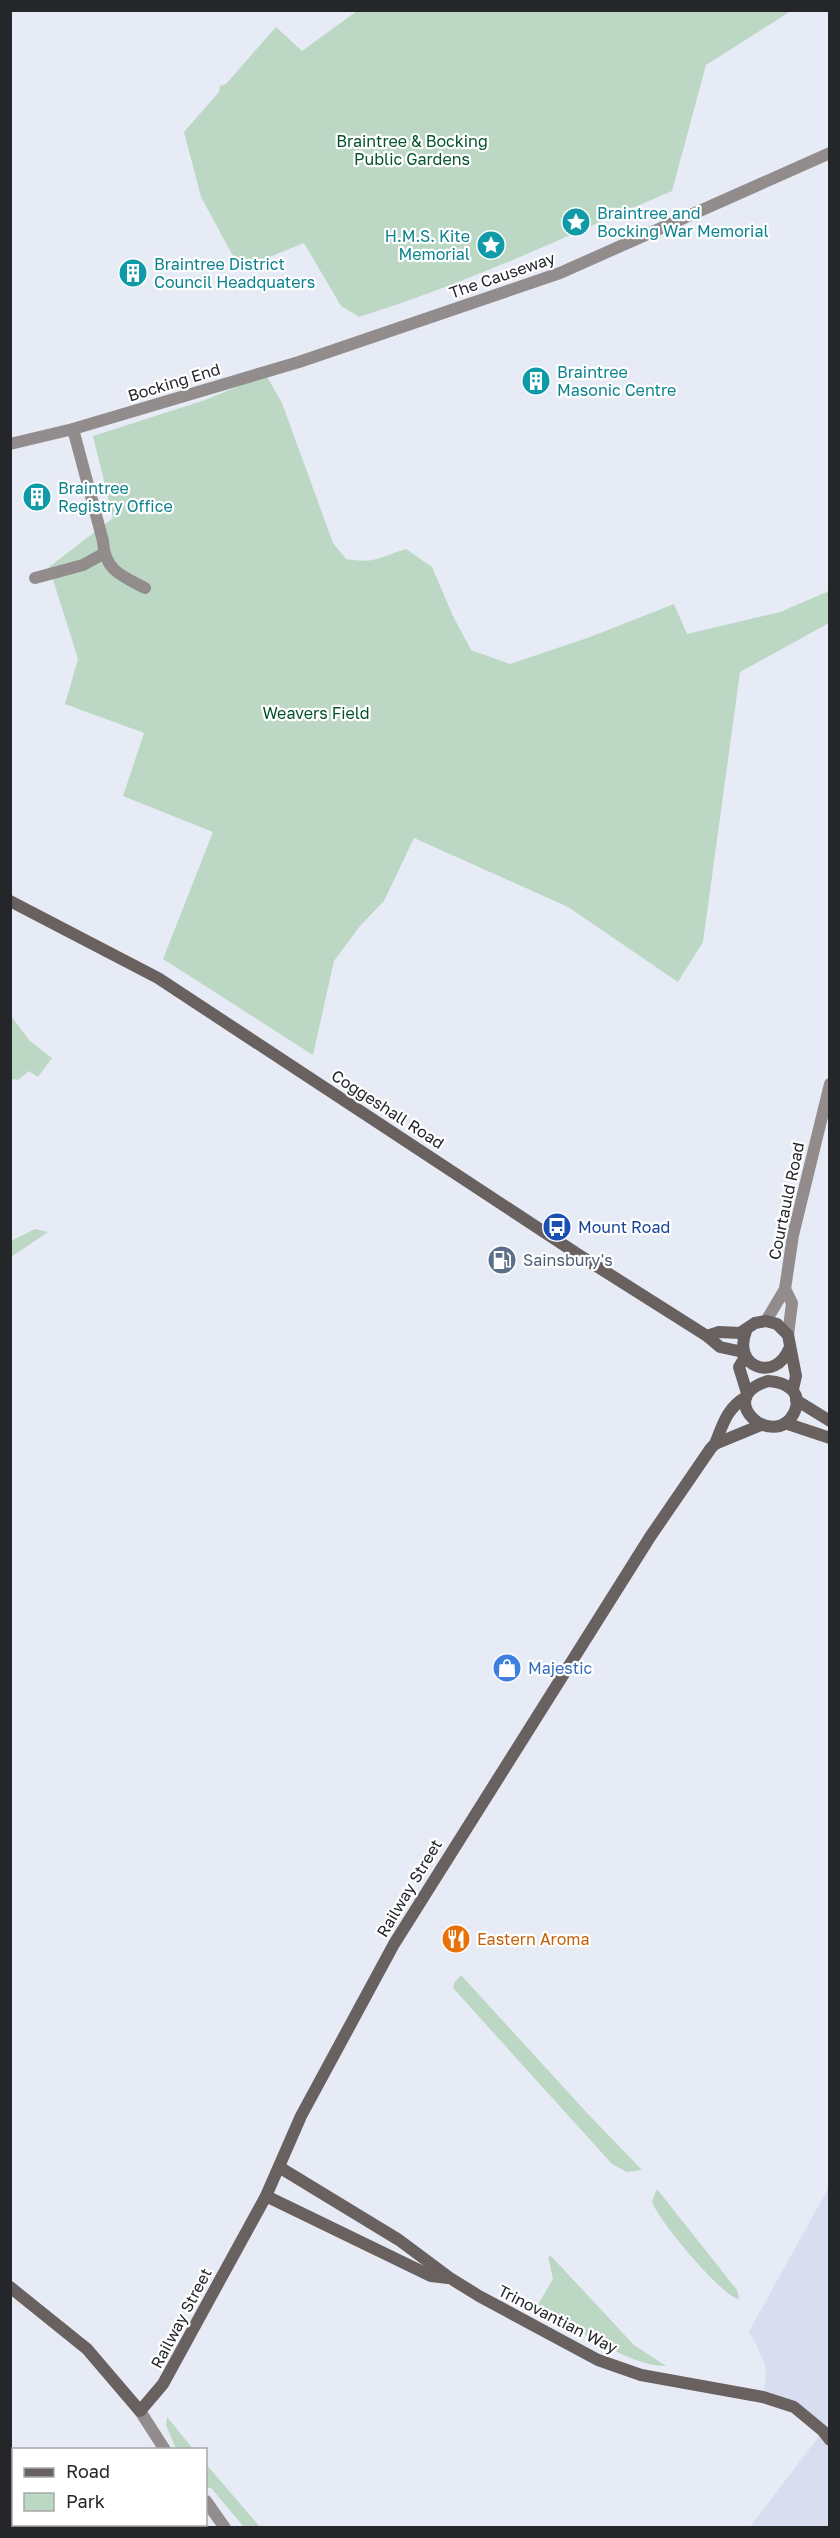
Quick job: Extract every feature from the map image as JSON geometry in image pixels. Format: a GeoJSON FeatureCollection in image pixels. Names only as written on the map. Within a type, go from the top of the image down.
{"type":"FeatureCollection","features":[{"type":"Feature","properties":{"kind":"main road","name":"Coggeshall Road"},"geometry":{"type":"LineString","coordinates":[[10,901],[158,978],[579,1255],[707,1336],[720,1347],[744,1354]]}},
{"type":"Feature","properties":{"kind":"main road"},"geometry":{"type":"LineString","coordinates":[[707,1336],[719,1332],[740,1334],[755,1323],[766,1321],[777,1324],[788,1335],[796,1376],[794,1413],[785,1423],[773,1427],[761,1425],[751,1417],[746,1406],[746,1395],[739,1367],[744,1354],[742,1341],[746,1331]]}},
{"type":"Feature","properties":{"kind":"main road"},"geometry":{"type":"LineString","coordinates":[[744,1354],[758,1367],[774,1367],[786,1357],[789,1349]]}},
{"type":"Feature","properties":{"kind":"main road"},"geometry":{"type":"LineString","coordinates":[[746,1395],[752,1387],[768,1381],[783,1382],[794,1395],[830,1421]]}},
{"type":"Feature","properties":{"kind":"main road","name":"Railway Street"},"geometry":{"type":"LineString","coordinates":[[140,2411],[164,2384],[266,2196],[301,2116],[394,1944],[663,1517],[715,1444],[726,1416],[746,1395]]}},
{"type":"Feature","properties":{"kind":"main road"},"geometry":{"type":"LineString","coordinates":[[785,1423],[830,1438]]}},
{"type":"Feature","properties":{"kind":"main road"},"geometry":{"type":"LineString","coordinates":[[715,1444],[761,1425]]}},
{"type":"Feature","properties":{"kind":"main road","name":"Trinovantian Way"},"geometry":{"type":"LineString","coordinates":[[279,2168],[399,2240],[450,2278],[565,2343],[618,2368],[641,2375],[763,2397],[794,2407],[830,2439]]}},
{"type":"Feature","properties":{"kind":"main road","name":"Trinovantian Way"},"geometry":{"type":"LineString","coordinates":[[266,2196],[431,2276],[450,2278]]}},
{"type":"Feature","properties":{"kind":"main road"},"geometry":{"type":"LineString","coordinates":[[10,2287],[87,2349],[140,2411]]}},
{"type":"Feature","properties":{"kind":"street","name":"The Causeway"},"geometry":{"type":"LineString","coordinates":[[346,346],[560,273],[830,153]]}},
{"type":"Feature","properties":{"kind":"street","name":"Bocking End"},"geometry":{"type":"LineString","coordinates":[[10,444],[73,429],[346,346]]}},
{"type":"Feature","properties":{"kind":"street"},"geometry":{"type":"LineString","coordinates":[[73,429],[103,541],[103,554],[111,567],[122,577],[145,588]]}},
{"type":"Feature","properties":{"kind":"street"},"geometry":{"type":"LineString","coordinates":[[35,578],[83,565],[103,554]]}},
{"type":"Feature","properties":{"kind":"street","name":"Courtauld Road"},"geometry":{"type":"LineString","coordinates":[[766,1321],[785,1289],[793,1235],[830,1084]]}},
{"type":"Feature","properties":{"kind":"street"},"geometry":{"type":"LineString","coordinates":[[785,1289],[792,1303],[792,1320],[788,1335]]}},
{"type":"Feature","properties":{"kind":"street"},"geometry":{"type":"LineString","coordinates":[[140,2411],[164,2448]]}},
{"type":"Feature","properties":{"kind":"street"},"geometry":{"type":"LineString","coordinates":[[207,2502],[225,2528]]}},
{"type":"Feature","properties":{"kind":"shaded area"},"geometry":{"type":"Polygon","coordinates":[[[829,2187],[829,2527],[750,2527],[823,2431],[794,2407],[763,2397],[766,2373],[764,2362],[754,2340],[748,2333],[829,2187]]]}},
{"type":"Feature","properties":{"kind":"green space","name":"Braintree & Bocking Public Gardens"},"geometry":{"type":"Polygon","coordinates":[[[357,11],[791,11],[706,65],[672,191],[439,290],[359,317],[341,306],[304,243],[240,269],[201,197],[184,132],[219,92],[220,86],[226,84],[276,27],[302,51],[357,11]]]}},
{"type":"Feature","properties":{"kind":"green space","name":"Weavers Field"},"geometry":{"type":"Polygon","coordinates":[[[266,375],[282,403],[333,543],[346,559],[371,560],[406,549],[432,567],[453,616],[471,650],[510,664],[590,637],[674,604],[687,634],[780,612],[829,591],[829,623],[740,672],[703,942],[678,982],[568,907],[414,838],[384,901],[360,926],[334,961],[313,1055],[163,959],[213,832],[123,796],[144,733],[65,704],[78,659],[49,567],[113,518],[93,436],[205,400],[266,375]]]}},
{"type":"Feature","properties":{"kind":"green space"},"geometry":{"type":"Polygon","coordinates":[[[11,1016],[30,1041],[52,1058],[38,1077],[29,1071],[18,1080],[11,1079],[11,1016]]]}},
{"type":"Feature","properties":{"kind":"green space"},"geometry":{"type":"Polygon","coordinates":[[[35,1229],[48,1232],[11,1257],[11,1241],[35,1229]]]}},
{"type":"Feature","properties":{"kind":"green space"},"geometry":{"type":"Polygon","coordinates":[[[461,1975],[642,2170],[627,2172],[612,2164],[453,1988],[461,1975]]]}},
{"type":"Feature","properties":{"kind":"green space"},"geometry":{"type":"Polygon","coordinates":[[[657,2189],[737,2290],[739,2299],[720,2286],[706,2272],[665,2223],[652,2201],[657,2189]]]}},
{"type":"Feature","properties":{"kind":"green space"},"geometry":{"type":"Polygon","coordinates":[[[551,2256],[634,2345],[666,2366],[635,2360],[582,2333],[537,2306],[553,2279],[548,2257],[551,2256]]]}},
{"type":"Feature","properties":{"kind":"green space"},"geometry":{"type":"Polygon","coordinates":[[[167,2417],[192,2448],[176,2448],[166,2425],[167,2417]]]}},
{"type":"Feature","properties":{"kind":"green space"},"geometry":{"type":"Polygon","coordinates":[[[207,2465],[260,2527],[244,2527],[211,2488],[207,2488],[207,2465]]]}},
{"type":"Feature","properties":{"kind":"place","name":"Braintree and Bocking War Memorial"},"geometry":{"type":"Point","coordinates":[576,222]}},
{"type":"Feature","properties":{"kind":"place","name":"H.M.S. Kite Memorial"},"geometry":{"type":"Point","coordinates":[491,245]}},
{"type":"Feature","properties":{"kind":"place","name":"Braintree District Council Headquaters"},"geometry":{"type":"Point","coordinates":[133,273]}},
{"type":"Feature","properties":{"kind":"place","name":"Braintree Masonic Centre"},"geometry":{"type":"Point","coordinates":[536,381]}},
{"type":"Feature","properties":{"kind":"place","name":"Braintree Registry Office"},"geometry":{"type":"Point","coordinates":[37,497]}},
{"type":"Feature","properties":{"kind":"place","name":"Mount Road"},"geometry":{"type":"Point","coordinates":[557,1227]}},
{"type":"Feature","properties":{"kind":"place","name":"Sainsbury's"},"geometry":{"type":"Point","coordinates":[502,1260]}},
{"type":"Feature","properties":{"kind":"place","name":"Majestic"},"geometry":{"type":"Point","coordinates":[507,1668]}},
{"type":"Feature","properties":{"kind":"place","name":"Eastern Aroma"},"geometry":{"type":"Point","coordinates":[456,1939]}}]}
